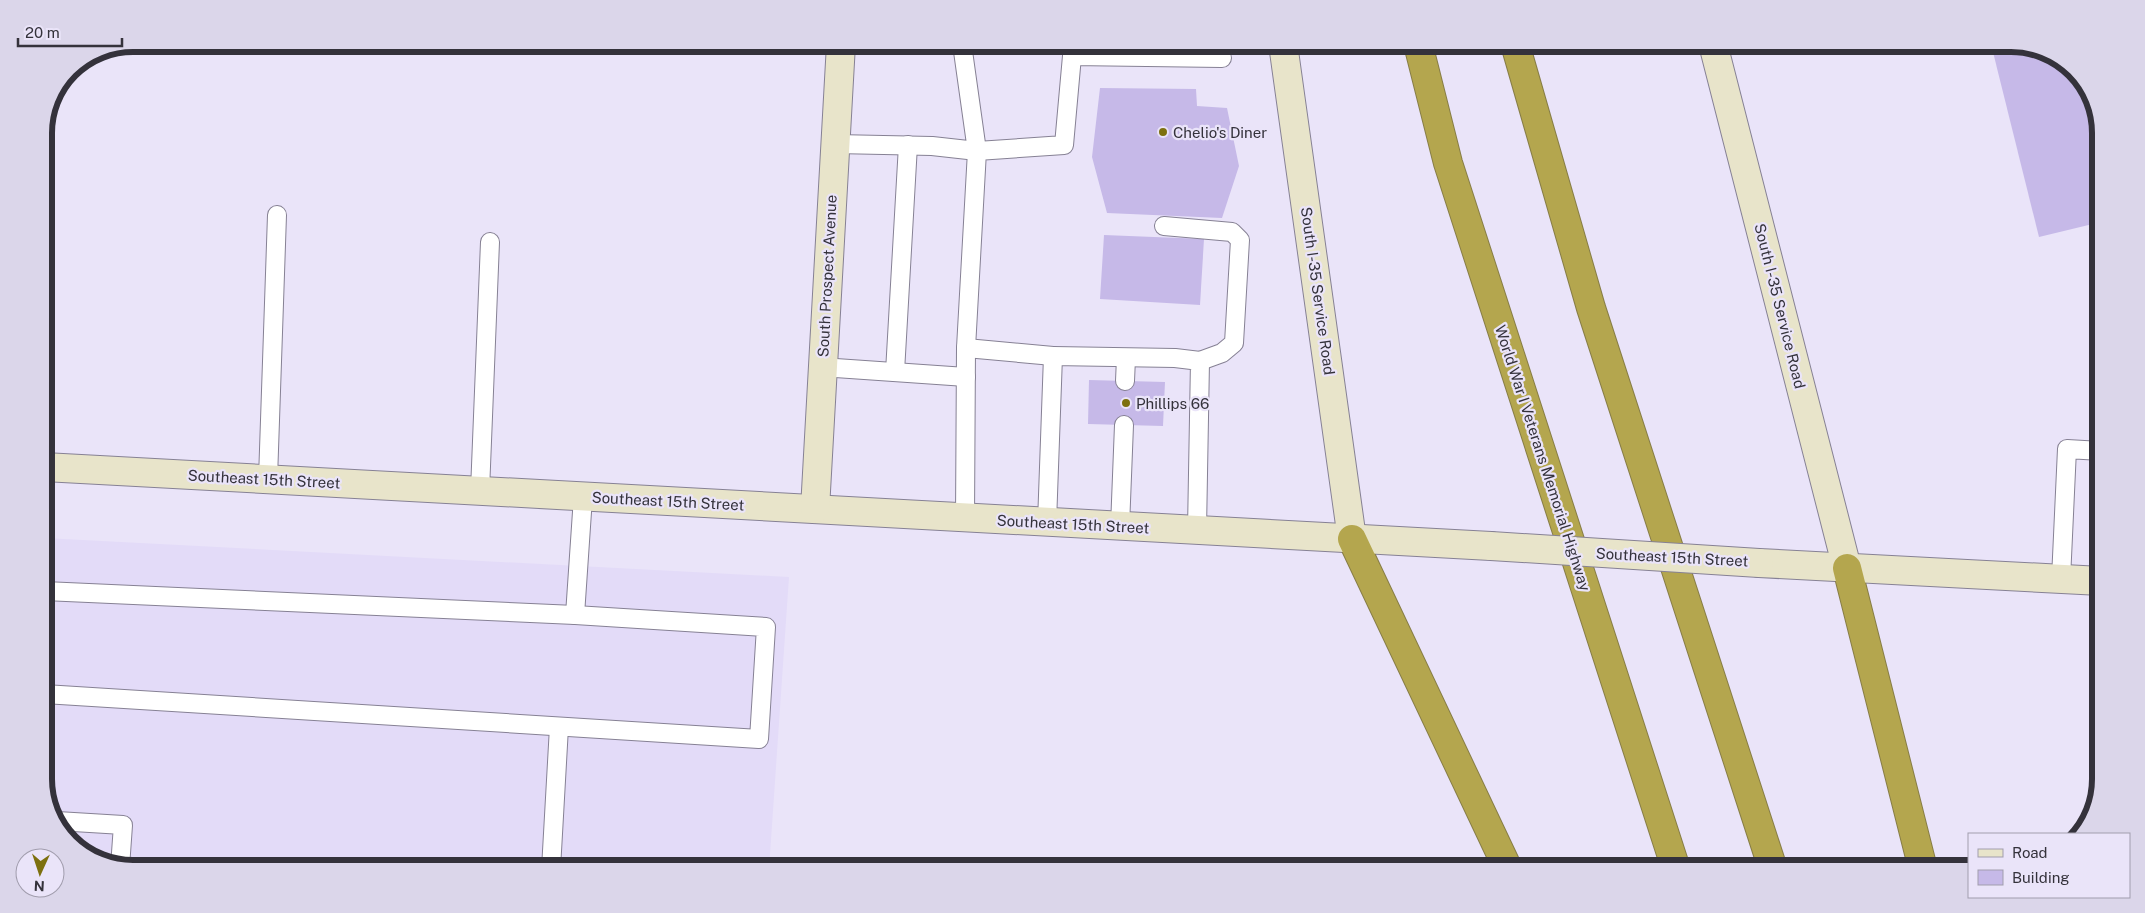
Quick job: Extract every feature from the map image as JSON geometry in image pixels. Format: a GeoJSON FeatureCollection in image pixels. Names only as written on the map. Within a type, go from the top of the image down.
{"type":"FeatureCollection","features":[{"type":"Feature","properties":{"kind":"highway","name":"World War I Veterans Memorial Highway"},"geometry":{"type":"LineString","coordinates":[[1420,52],[1448,163],[1673,860]]}},
{"type":"Feature","properties":{"kind":"highway"},"geometry":{"type":"LineString","coordinates":[[1517,52],[1591,308],[1770,860]]}},
{"type":"Feature","properties":{"kind":"highway"},"geometry":{"type":"LineString","coordinates":[[1352,539],[1504,860]]}},
{"type":"Feature","properties":{"kind":"highway"},"geometry":{"type":"LineString","coordinates":[[1847,568],[1922,860]]}},
{"type":"Feature","properties":{"kind":"main road","name":"South Prospect Avenue"},"geometry":{"type":"LineString","coordinates":[[816,509],[822,367],[841,52]]}},
{"type":"Feature","properties":{"kind":"main road","name":"South I-35 Service Road"},"geometry":{"type":"LineString","coordinates":[[1284,52],[1352,539]]}},
{"type":"Feature","properties":{"kind":"main road","name":"South I-35 Service Road"},"geometry":{"type":"LineString","coordinates":[[1716,52],[1847,568]]}},
{"type":"Feature","properties":{"kind":"main road","name":"Southeast 15th Street"},"geometry":{"type":"LineString","coordinates":[[53,467],[2092,581]]}},
{"type":"Feature","properties":{"kind":"lane"},"geometry":{"type":"LineString","coordinates":[[963,52],[977,151],[966,348],[965,518]]}},
{"type":"Feature","properties":{"kind":"lane"},"geometry":{"type":"LineString","coordinates":[[835,144],[908,145],[977,151],[1064,145],[1072,56],[1222,58]]}},
{"type":"Feature","properties":{"kind":"lane"},"geometry":{"type":"LineString","coordinates":[[894,372],[908,145]]}},
{"type":"Feature","properties":{"kind":"lane"},"geometry":{"type":"LineString","coordinates":[[268,479],[278,214]]}},
{"type":"Feature","properties":{"kind":"lane"},"geometry":{"type":"LineString","coordinates":[[966,348],[1053,356],[1175,358],[1200,361],[1222,353],[1234,343],[1240,240],[1232,232],[1164,226]]}},
{"type":"Feature","properties":{"kind":"lane"},"geometry":{"type":"LineString","coordinates":[[480,491],[490,242]]}},
{"type":"Feature","properties":{"kind":"lane"},"geometry":{"type":"LineString","coordinates":[[1046,523],[1053,356]]}},
{"type":"Feature","properties":{"kind":"lane"},"geometry":{"type":"LineString","coordinates":[[1125,381],[1126,358]]}},
{"type":"Feature","properties":{"kind":"lane"},"geometry":{"type":"LineString","coordinates":[[1197,530],[1200,361]]}},
{"type":"Feature","properties":{"kind":"lane"},"geometry":{"type":"LineString","coordinates":[[822,367],[966,377]]}},
{"type":"Feature","properties":{"kind":"lane"},"geometry":{"type":"LineString","coordinates":[[1120,527],[1124,425]]}},
{"type":"Feature","properties":{"kind":"lane"},"geometry":{"type":"LineString","coordinates":[[2061,579],[2067,449],[2092,450]]}},
{"type":"Feature","properties":{"kind":"lane"},"geometry":{"type":"LineString","coordinates":[[575,615],[583,496]]}},
{"type":"Feature","properties":{"kind":"lane"},"geometry":{"type":"LineString","coordinates":[[53,592],[575,615],[766,627],[760,739],[53,695]]}},
{"type":"Feature","properties":{"kind":"lane"},"geometry":{"type":"LineString","coordinates":[[552,860],[559,727]]}},
{"type":"Feature","properties":{"kind":"lane"},"geometry":{"type":"LineString","coordinates":[[64,821],[123,825],[121,859]]}},
{"type":"Feature","properties":{"kind":"shaded area"},"geometry":{"type":"Polygon","coordinates":[[[53,538],[789,577],[770,860],[118,859],[102,854],[84,844],[66,825],[57,806],[53,785],[53,538]]]}},
{"type":"Feature","properties":{"kind":"building"},"geometry":{"type":"Polygon","coordinates":[[[1993,52],[2027,54],[2043,59],[2061,69],[2076,84],[2088,107],[2091,118],[2092,224],[2039,237],[1993,52]]]}},
{"type":"Feature","properties":{"kind":"building","name":"Chelio's Diner"},"geometry":{"type":"Polygon","coordinates":[[[1100,88],[1196,89],[1197,106],[1227,108],[1239,166],[1222,218],[1107,213],[1092,157],[1100,88]]]}},
{"type":"Feature","properties":{"kind":"building"},"geometry":{"type":"Polygon","coordinates":[[[1104,235],[1204,239],[1200,305],[1100,299],[1104,235]]]}},
{"type":"Feature","properties":{"kind":"building","name":"Phillips 66"},"geometry":{"type":"Polygon","coordinates":[[[1089,380],[1165,382],[1163,426],[1088,424],[1089,380]]]}},
{"type":"Feature","properties":{"kind":"place","name":"Chelio's Diner"},"geometry":{"type":"Point","coordinates":[1163,132]}},
{"type":"Feature","properties":{"kind":"place","name":"Phillips 66"},"geometry":{"type":"Point","coordinates":[1126,403]}}]}
